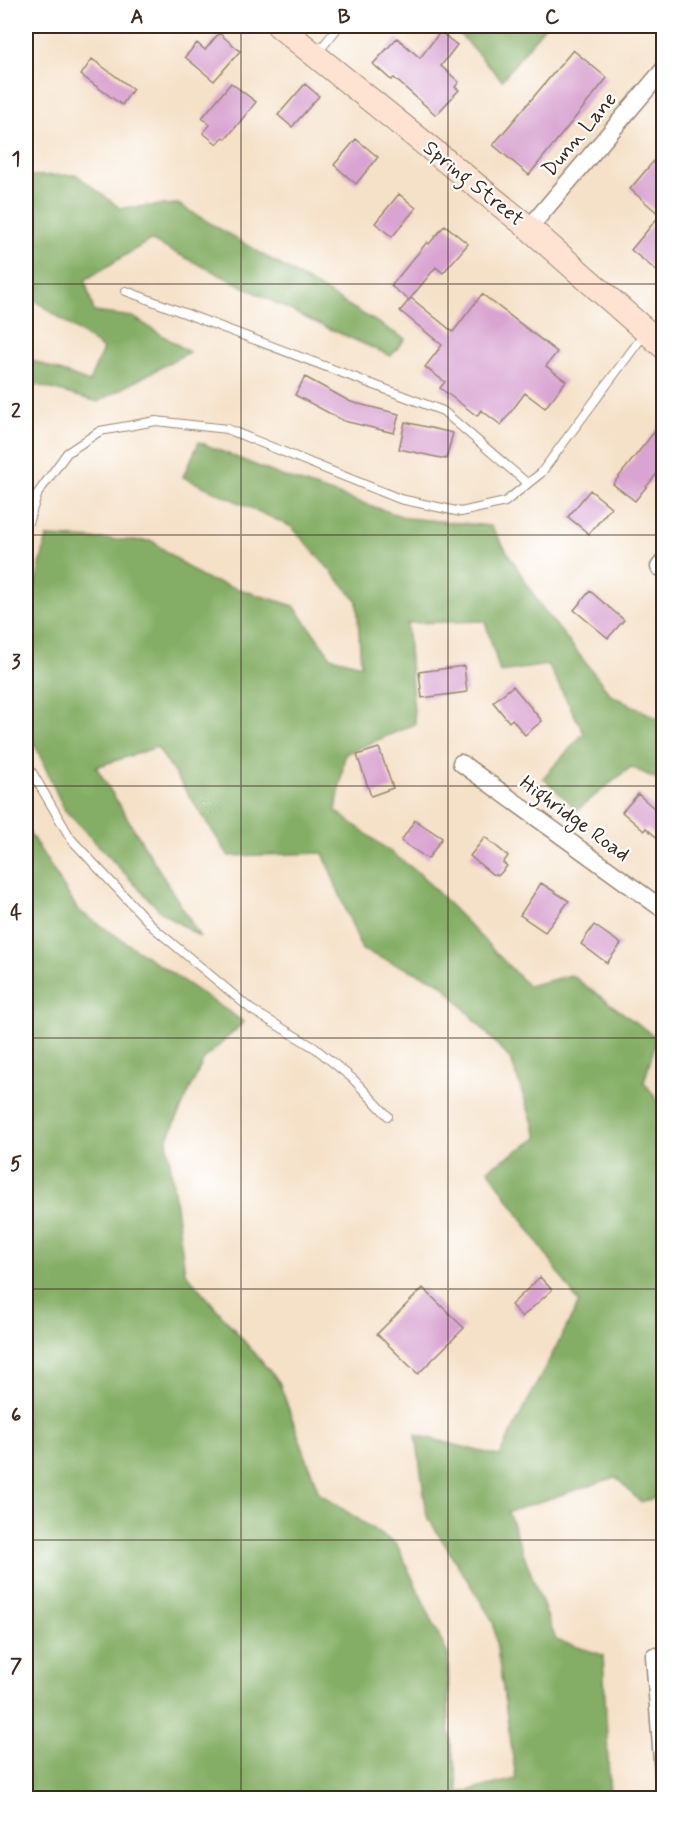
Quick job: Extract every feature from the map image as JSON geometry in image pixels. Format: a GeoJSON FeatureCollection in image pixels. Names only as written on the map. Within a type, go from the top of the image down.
{"type":"FeatureCollection","features":[{"type":"Feature","properties":{"kind":"main road","name":"Spring Street"},"geometry":{"type":"LineString","coordinates":[[279,26],[529,228],[654,340]]}},
{"type":"Feature","properties":{"kind":"street","name":"Dunn Lane"},"geometry":{"type":"LineString","coordinates":[[529,228],[663,69]]}},
{"type":"Feature","properties":{"kind":"street","name":"Highridge Road"},"geometry":{"type":"LineString","coordinates":[[461,763],[663,910]]}},
{"type":"Feature","properties":{"kind":"street"},"geometry":{"type":"LineString","coordinates":[[654,1656],[663,1786]]}},
{"type":"Feature","properties":{"kind":"lane"},"geometry":{"type":"LineString","coordinates":[[315,55],[339,26]]}},
{"type":"Feature","properties":{"kind":"lane"},"geometry":{"type":"LineString","coordinates":[[126,291],[443,411],[527,483]]}},
{"type":"Feature","properties":{"kind":"lane"},"geometry":{"type":"LineString","coordinates":[[26,529],[38,493],[67,453],[100,431],[156,421],[227,429],[400,499],[461,512],[505,502],[542,473],[654,340]]}},
{"type":"Feature","properties":{"kind":"lane"},"geometry":{"type":"LineString","coordinates":[[26,762],[71,839],[154,928],[252,1010],[315,1048],[346,1073],[388,1116]]}},
{"type":"Feature","properties":{"kind":"green space"},"geometry":{"type":"Polygon","coordinates":[[[460,26],[545,26],[502,80],[456,30],[460,26]]]}},
{"type":"Feature","properties":{"kind":"green space"},"geometry":{"type":"Polygon","coordinates":[[[77,175],[120,208],[178,204],[405,339],[391,356],[310,320],[150,240],[85,280],[94,312],[133,317],[189,352],[98,402],[26,382],[26,358],[89,382],[103,349],[36,301],[26,290],[26,176],[77,175]]]}},
{"type":"Feature","properties":{"kind":"green space"},"geometry":{"type":"Polygon","coordinates":[[[199,442],[279,475],[407,518],[491,526],[540,605],[611,695],[663,721],[663,782],[631,767],[577,810],[543,778],[584,733],[548,665],[500,672],[485,621],[407,623],[415,724],[345,754],[336,811],[420,874],[528,986],[571,975],[657,1038],[644,1082],[663,1108],[663,1496],[640,1502],[616,1477],[508,1512],[556,1640],[603,1655],[610,1798],[26,1798],[26,827],[78,910],[244,1022],[204,1059],[167,1140],[185,1272],[279,1382],[319,1493],[397,1545],[448,1655],[449,1729],[459,1793],[516,1779],[493,1621],[427,1516],[416,1435],[499,1456],[579,1303],[488,1169],[538,1138],[511,1060],[441,983],[362,950],[323,853],[229,856],[157,747],[96,767],[200,937],[161,912],[64,809],[31,736],[26,701],[26,621],[47,537],[152,541],[203,578],[294,606],[331,657],[361,665],[357,601],[292,527],[183,477],[199,442]]]}},
{"type":"Feature","properties":{"kind":"building"},"geometry":{"type":"Polygon","coordinates":[[[440,32],[457,45],[441,66],[459,82],[455,87],[459,90],[436,115],[394,78],[391,80],[373,64],[397,38],[420,58],[440,32]]]}},
{"type":"Feature","properties":{"kind":"building"},"geometry":{"type":"Polygon","coordinates":[[[219,33],[240,51],[214,81],[185,57],[197,43],[205,50],[219,33]]]}},
{"type":"Feature","properties":{"kind":"building"},"geometry":{"type":"Polygon","coordinates":[[[573,50],[607,78],[529,175],[493,145],[573,50]]]}},
{"type":"Feature","properties":{"kind":"building"},"geometry":{"type":"Polygon","coordinates":[[[92,59],[133,89],[122,105],[81,75],[92,59]]]}},
{"type":"Feature","properties":{"kind":"building"},"geometry":{"type":"Polygon","coordinates":[[[231,83],[256,102],[226,139],[223,137],[217,144],[203,133],[210,125],[202,118],[231,83]]]}},
{"type":"Feature","properties":{"kind":"building"},"geometry":{"type":"Polygon","coordinates":[[[305,84],[319,96],[292,127],[278,115],[305,84]]]}},
{"type":"Feature","properties":{"kind":"building"},"geometry":{"type":"Polygon","coordinates":[[[356,139],[378,157],[356,184],[334,165],[356,139]]]}},
{"type":"Feature","properties":{"kind":"building"},"geometry":{"type":"Polygon","coordinates":[[[663,150],[663,276],[631,250],[660,215],[630,189],[663,150]]]}},
{"type":"Feature","properties":{"kind":"building"},"geometry":{"type":"Polygon","coordinates":[[[399,194],[416,208],[392,237],[375,223],[399,194]]]}},
{"type":"Feature","properties":{"kind":"building"},"geometry":{"type":"Polygon","coordinates":[[[445,225],[468,244],[443,273],[436,267],[409,300],[391,286],[427,242],[429,244],[445,225]]]}},
{"type":"Feature","properties":{"kind":"building"},"geometry":{"type":"Polygon","coordinates":[[[482,294],[557,352],[546,366],[566,381],[545,408],[525,393],[501,425],[481,410],[477,416],[440,388],[445,382],[425,367],[442,345],[400,311],[411,298],[453,332],[482,294]]]}},
{"type":"Feature","properties":{"kind":"building"},"geometry":{"type":"Polygon","coordinates":[[[305,377],[351,402],[399,414],[394,433],[344,421],[295,395],[305,377]]]}},
{"type":"Feature","properties":{"kind":"building"},"geometry":{"type":"Polygon","coordinates":[[[663,421],[663,466],[635,501],[613,484],[663,421]]]}},
{"type":"Feature","properties":{"kind":"building"},"geometry":{"type":"Polygon","coordinates":[[[405,422],[453,433],[446,459],[399,449],[405,422]]]}},
{"type":"Feature","properties":{"kind":"building"},"geometry":{"type":"Polygon","coordinates":[[[590,490],[611,507],[589,534],[568,517],[590,490]]]}},
{"type":"Feature","properties":{"kind":"building"},"geometry":{"type":"Polygon","coordinates":[[[590,591],[624,620],[608,638],[574,610],[590,591]]]}},
{"type":"Feature","properties":{"kind":"building"},"geometry":{"type":"Polygon","coordinates":[[[464,666],[467,692],[422,698],[419,672],[464,666]]]}},
{"type":"Feature","properties":{"kind":"building"},"geometry":{"type":"Polygon","coordinates":[[[513,686],[542,721],[525,735],[512,719],[509,722],[493,702],[513,686]]]}},
{"type":"Feature","properties":{"kind":"building"},"geometry":{"type":"Polygon","coordinates":[[[379,748],[393,788],[371,796],[357,755],[379,748]]]}},
{"type":"Feature","properties":{"kind":"building"},"geometry":{"type":"Polygon","coordinates":[[[638,794],[663,816],[663,829],[656,837],[646,828],[644,831],[622,812],[638,794]]]}},
{"type":"Feature","properties":{"kind":"building"},"geometry":{"type":"Polygon","coordinates":[[[415,820],[442,838],[428,859],[401,841],[415,820]]]}},
{"type":"Feature","properties":{"kind":"building"},"geometry":{"type":"Polygon","coordinates":[[[485,837],[508,856],[503,863],[507,866],[499,875],[492,874],[470,856],[485,837]]]}},
{"type":"Feature","properties":{"kind":"building"},"geometry":{"type":"Polygon","coordinates":[[[541,883],[569,901],[545,932],[520,915],[541,883]]]}},
{"type":"Feature","properties":{"kind":"building"},"geometry":{"type":"Polygon","coordinates":[[[594,925],[621,944],[607,963],[581,944],[594,925]]]}},
{"type":"Feature","properties":{"kind":"building"},"geometry":{"type":"Polygon","coordinates":[[[540,1277],[552,1290],[522,1317],[511,1305],[540,1277]]]}},
{"type":"Feature","properties":{"kind":"building"},"geometry":{"type":"Polygon","coordinates":[[[423,1288],[464,1328],[418,1374],[377,1334],[423,1288]]]}}]}
